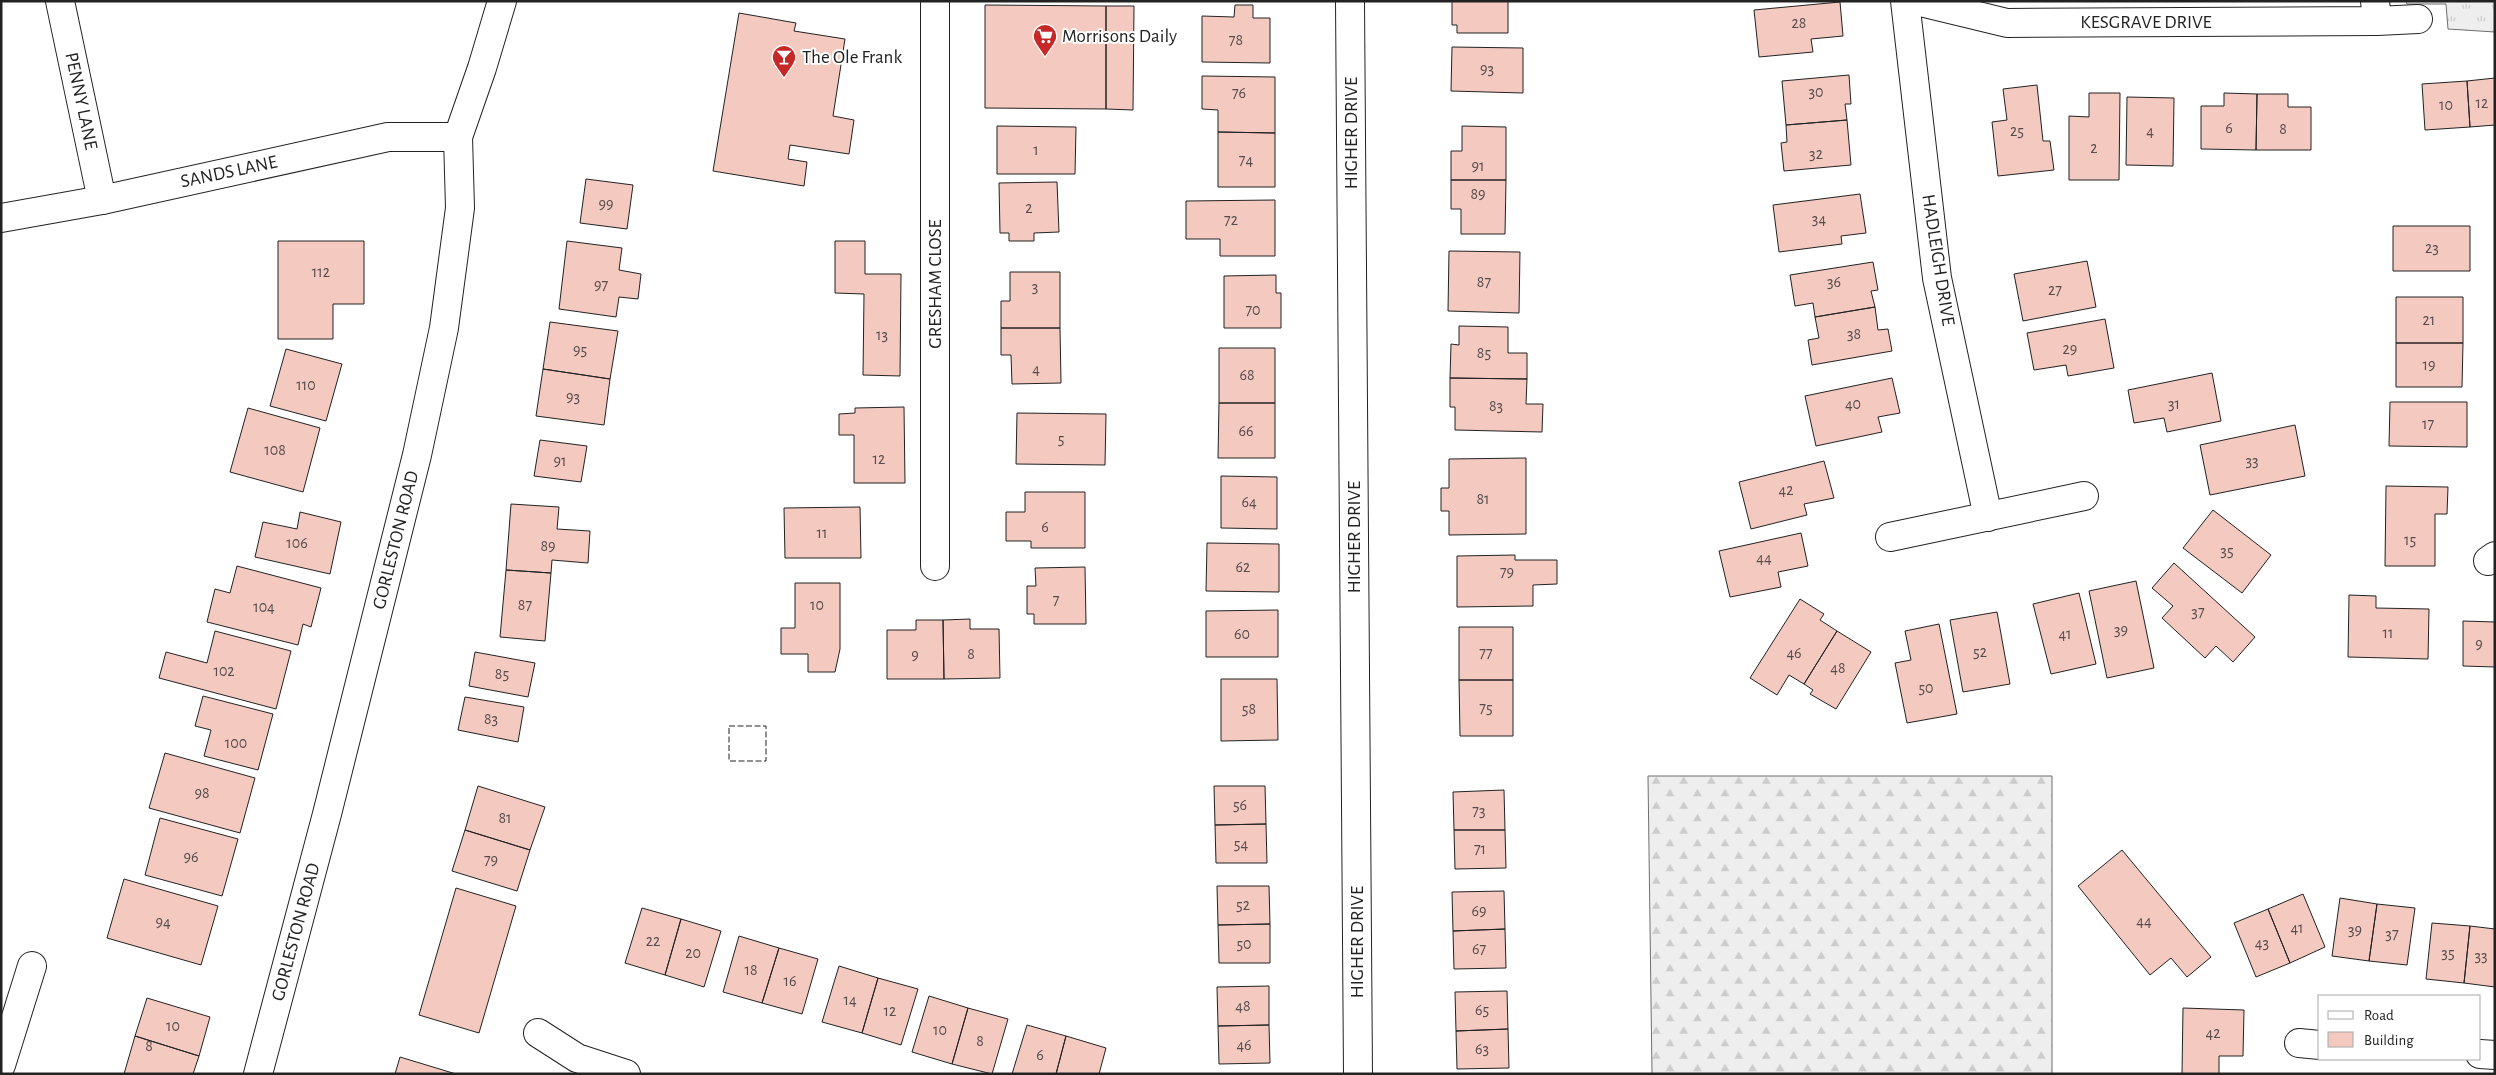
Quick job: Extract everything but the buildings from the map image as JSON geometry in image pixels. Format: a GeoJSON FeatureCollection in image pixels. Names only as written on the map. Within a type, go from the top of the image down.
{"type":"FeatureCollection","features":[{"type":"Feature","properties":{"kind":"street","name":"PENNY LANE"},"geometry":{"type":"LineString","coordinates":[[60,1],[102,200]]}},
{"type":"Feature","properties":{"kind":"street","name":"GORLESTON ROAD"},"geometry":{"type":"LineString","coordinates":[[258,1074],[327,814],[415,465],[444,328],[460,208],[458,137],[482,68],[502,1]]}},
{"type":"Feature","properties":{"kind":"street","name":"GRESHAM CLOSE"},"geometry":{"type":"LineString","coordinates":[[935,1],[935,566]]}},
{"type":"Feature","properties":{"kind":"street","name":"HIGHER DRIVE"},"geometry":{"type":"LineString","coordinates":[[1350,1],[1358,1074]]}},
{"type":"Feature","properties":{"kind":"street","name":"HADLEIGH DRIVE"},"geometry":{"type":"LineString","coordinates":[[1905,1],[1937,278],[1988,516]]}},
{"type":"Feature","properties":{"kind":"street","name":"KESGRAVE DRIVE"},"geometry":{"type":"LineString","coordinates":[[1916,1],[2006,23],[2376,11],[2418,19]]}},
{"type":"Feature","properties":{"kind":"street","name":"SANDS LANE"},"geometry":{"type":"LineString","coordinates":[[1,218],[102,200],[388,137],[458,137]]}},
{"type":"Feature","properties":{"kind":"street"},"geometry":{"type":"LineString","coordinates":[[1890,537],[2084,496]]}},
{"type":"Feature","properties":{"kind":"street"},"geometry":{"type":"LineString","coordinates":[[1,1065],[32,966]]}},
{"type":"Feature","properties":{"kind":"street"},"geometry":{"type":"LineString","coordinates":[[538,1033],[577,1058],[626,1074]]}},
{"type":"Feature","properties":{"kind":"street"},"geometry":{"type":"LineString","coordinates":[[2481,1054],[2495,1055]]}},
{"type":"Feature","properties":{"kind":"green space"},"geometry":{"type":"Polygon","coordinates":[[[2406,1],[2495,1],[2495,32],[2448,29],[2446,4],[2407,4],[2406,1]]]}},
{"type":"Feature","properties":{"kind":"green space"},"geometry":{"type":"Polygon","coordinates":[[[1648,776],[2052,776],[2052,1074],[1652,1074],[1648,776]]]}},
{"type":"Feature","properties":{"kind":"fence"},"geometry":{"type":"LineString","coordinates":[[729,726],[766,726],[766,761],[729,761],[729,726]]}},
{"type":"Feature","properties":{"kind":"place","name":"Morrisons Daily"},"geometry":{"type":"Point","coordinates":[1045,57]}},
{"type":"Feature","properties":{"kind":"place","name":"The Ole Frank"},"geometry":{"type":"Point","coordinates":[784,78]}}]}
